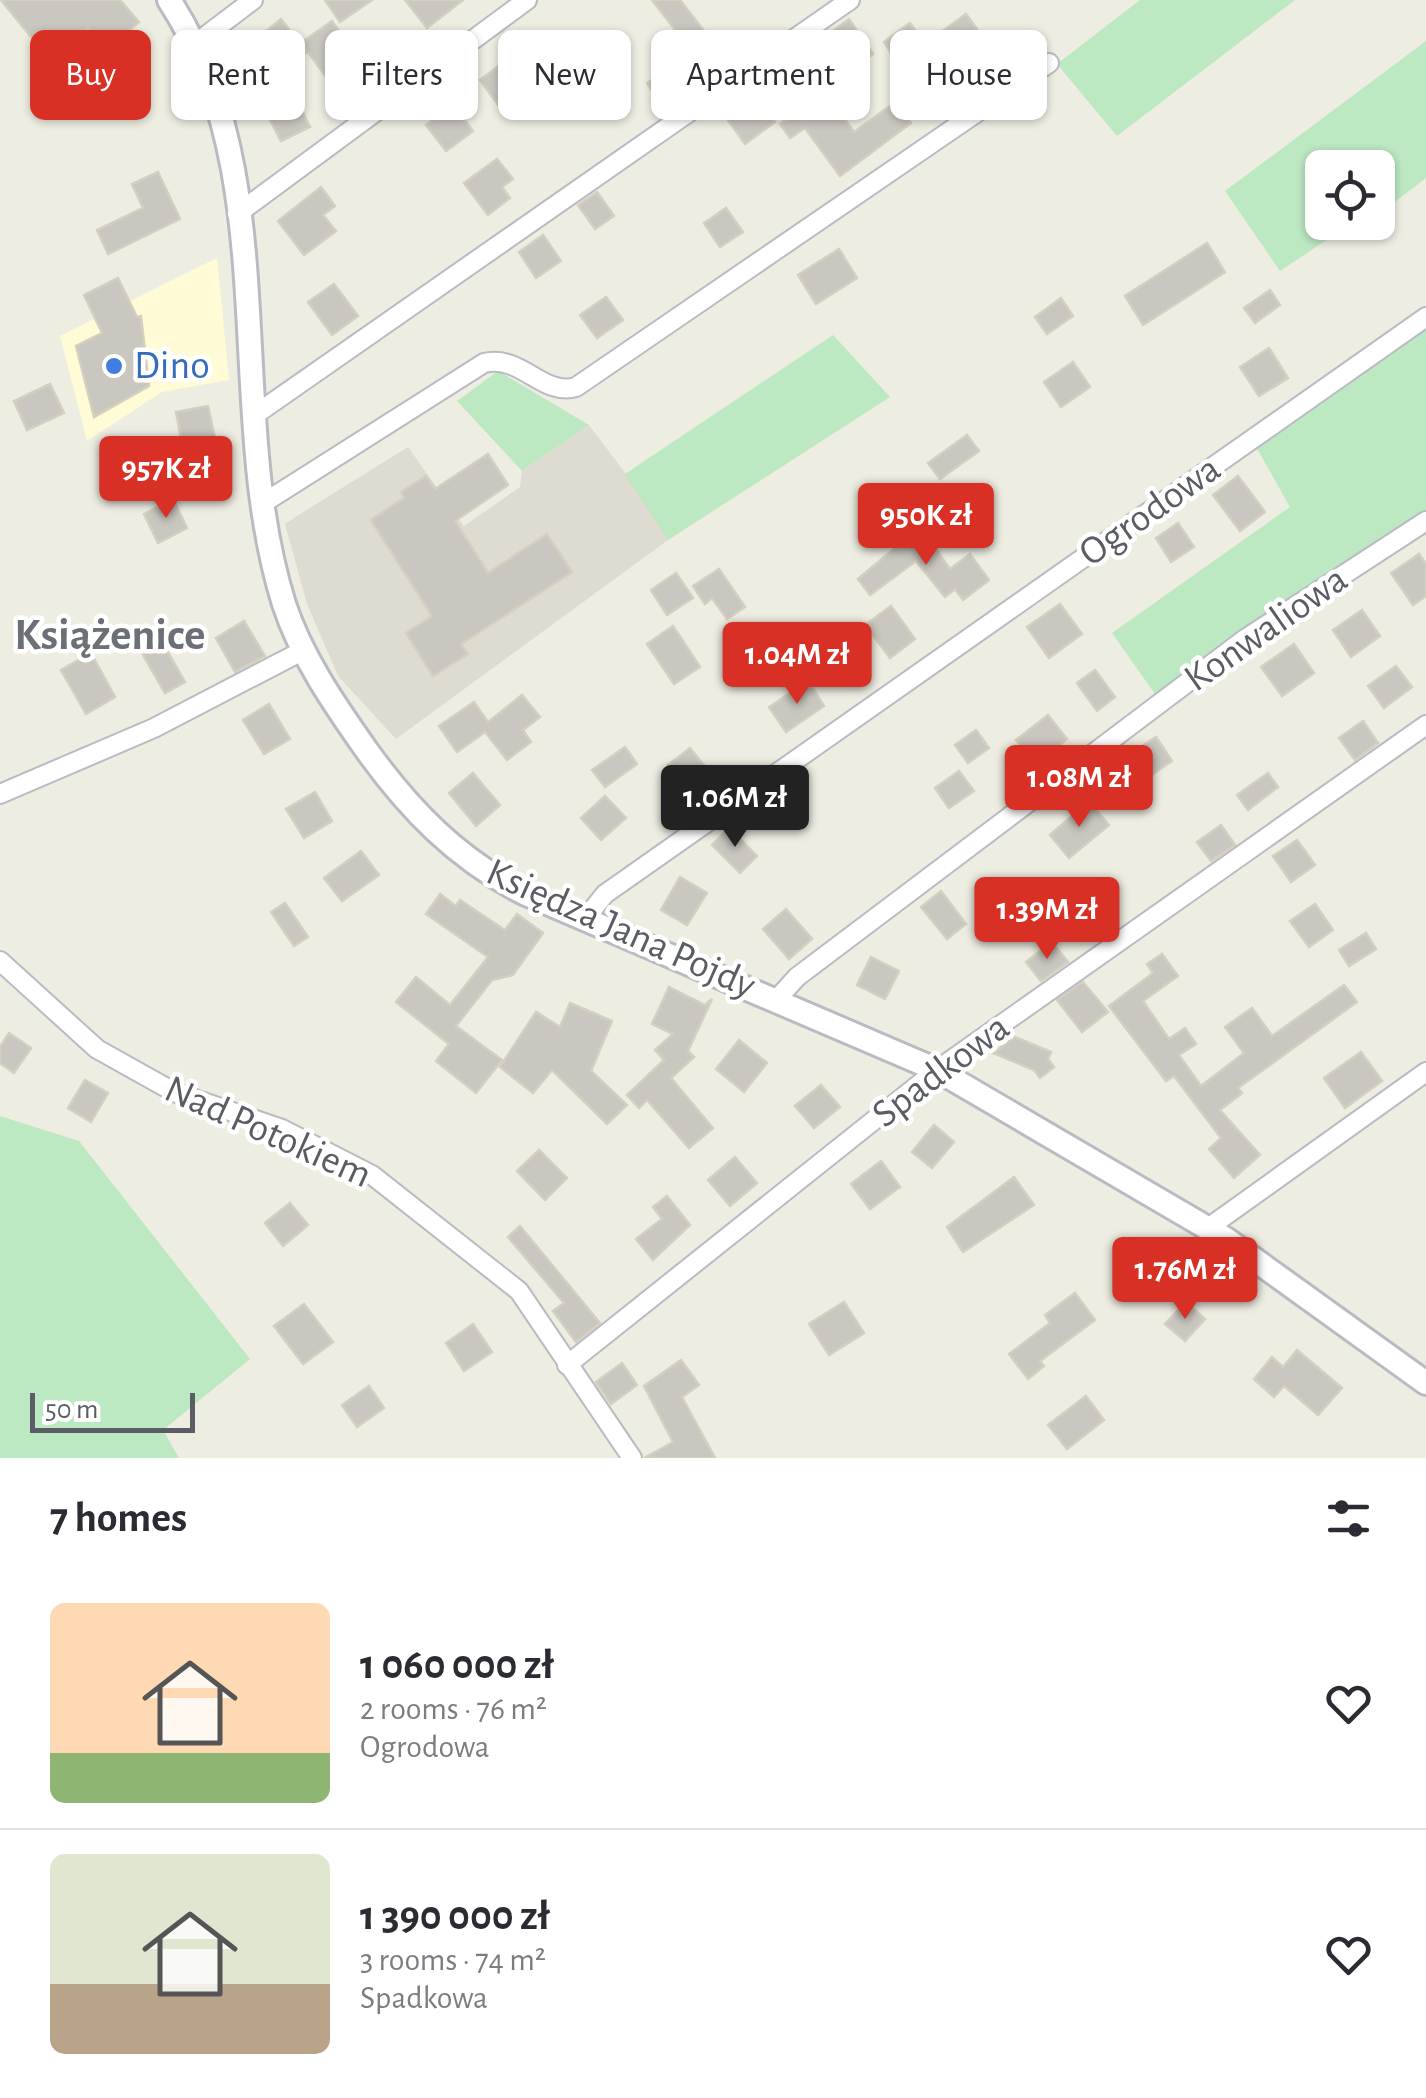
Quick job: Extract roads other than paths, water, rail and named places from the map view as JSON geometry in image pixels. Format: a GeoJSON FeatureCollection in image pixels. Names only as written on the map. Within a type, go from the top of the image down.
{"type":"FeatureCollection","features":[{"type":"Feature","properties":{"kind":"street","name":"Księdza Jana Pojdy"},"geometry":{"type":"LineString","coordinates":[[170,0],[188,30]]}},
{"type":"Feature","properties":{"kind":"street"},"geometry":{"type":"LineString","coordinates":[[214,30],[254,0]]}},
{"type":"Feature","properties":{"kind":"street"},"geometry":{"type":"LineString","coordinates":[[238,214],[527,0]]}},
{"type":"Feature","properties":{"kind":"street"},"geometry":{"type":"LineString","coordinates":[[256,414],[850,0]]}},
{"type":"Feature","properties":{"kind":"street"},"geometry":{"type":"LineString","coordinates":[[265,502],[484,364],[497,361],[520,367],[559,390],[576,387],[1049,63]]}},
{"type":"Feature","properties":{"kind":"street","name":"Księdza Jana Pojdy"},"geometry":{"type":"LineString","coordinates":[[222,120],[238,214],[265,502],[278,582],[304,650],[374,760],[444,840],[506,884],[778,998],[937,1070],[1208,1228],[1426,1383]]}},
{"type":"Feature","properties":{"kind":"street","name":"Ogrodowa"},"geometry":{"type":"LineString","coordinates":[[586,919],[605,894],[1426,317]]}},
{"type":"Feature","properties":{"kind":"street","name":"Konwaliowa"},"geometry":{"type":"LineString","coordinates":[[778,998],[797,977],[1245,639],[1426,521]]}},
{"type":"Feature","properties":{"kind":"street"},"geometry":{"type":"LineString","coordinates":[[0,794],[154,728],[304,650]]}},
{"type":"Feature","properties":{"kind":"street","name":"Spadkowa"},"geometry":{"type":"LineString","coordinates":[[567,1365],[937,1070],[1426,726]]}},
{"type":"Feature","properties":{"kind":"street","name":"Nad Potokiem"},"geometry":{"type":"LineString","coordinates":[[0,960],[97,1049],[174,1092],[282,1129],[372,1175],[519,1291],[632,1458]]}},
{"type":"Feature","properties":{"kind":"street"},"geometry":{"type":"LineString","coordinates":[[1208,1228],[1426,1072]]}},
{"type":"Feature","properties":{"kind":"place","name":"Dino"},"geometry":{"type":"Point","coordinates":[114,366]}},
{"type":"Feature","properties":{"kind":"district","name":"Książenice"},"geometry":{"type":"Point","coordinates":[110,635]}}]}
